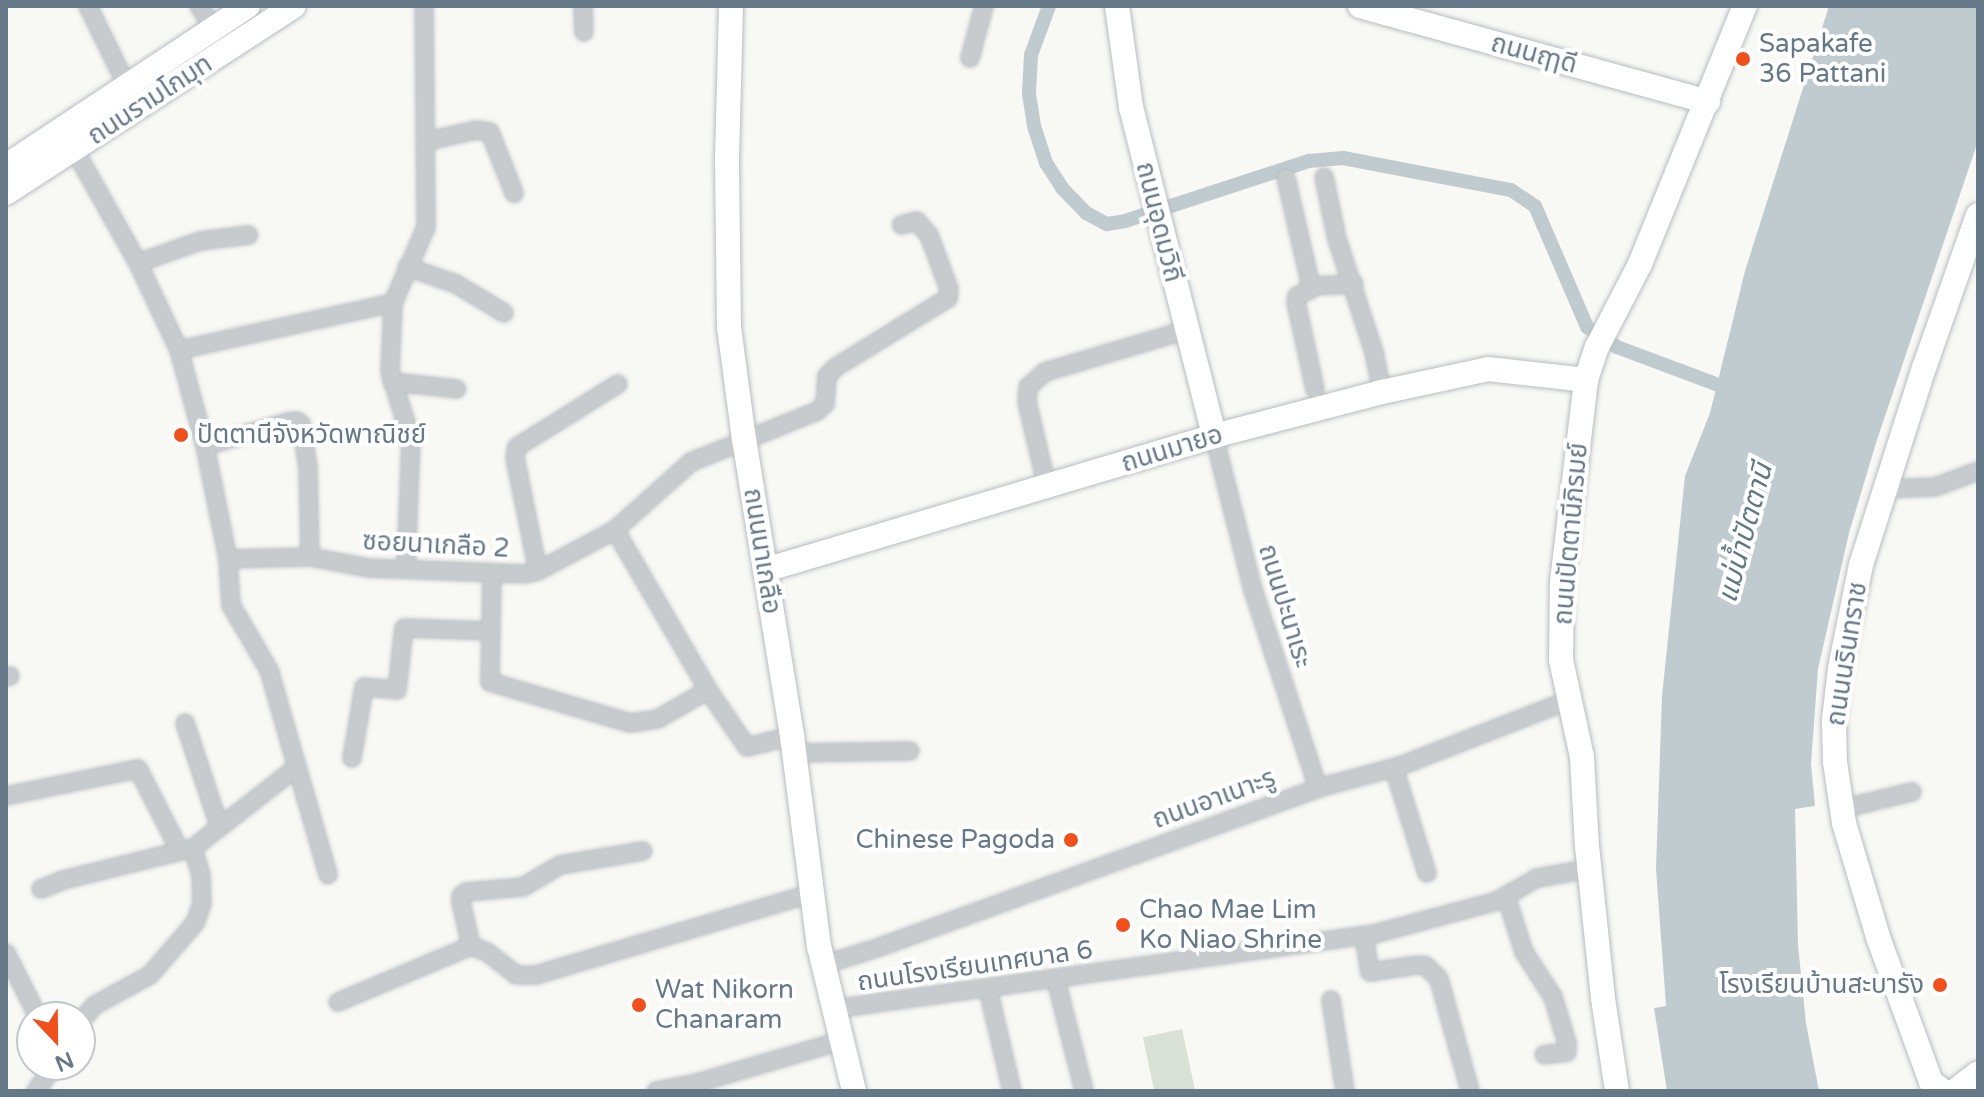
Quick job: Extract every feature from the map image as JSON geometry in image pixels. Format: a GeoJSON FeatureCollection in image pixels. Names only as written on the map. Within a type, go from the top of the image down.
{"type":"FeatureCollection","features":[{"type":"Feature","properties":{"kind":"street"},"geometry":{"type":"LineString","coordinates":[[88,6],[128,88]]}},
{"type":"Feature","properties":{"kind":"street"},"geometry":{"type":"LineString","coordinates":[[199,6],[214,29]]}},
{"type":"Feature","properties":{"kind":"street","name":"ถนนรามโกมุท"},"geometry":{"type":"LineString","coordinates":[[6,166],[248,6]]}},
{"type":"Feature","properties":{"kind":"street","name":"ถนนรามโกมุท"},"geometry":{"type":"LineString","coordinates":[[6,193],[294,6]]}},
{"type":"Feature","properties":{"kind":"street"},"geometry":{"type":"LineString","coordinates":[[406,568],[411,439],[392,382],[393,303],[426,227],[424,6]]}},
{"type":"Feature","properties":{"kind":"street"},"geometry":{"type":"LineString","coordinates":[[583,6],[584,32]]}},
{"type":"Feature","properties":{"kind":"street","name":"ถนนนาเกลือ"},"geometry":{"type":"LineString","coordinates":[[731,6],[727,164],[729,327],[744,439],[794,744],[823,965],[854,1091]]}},
{"type":"Feature","properties":{"kind":"street"},"geometry":{"type":"LineString","coordinates":[[970,58],[984,6]]}},
{"type":"Feature","properties":{"kind":"street","name":"ถนนอุดมวิถี"},"geometry":{"type":"LineString","coordinates":[[1117,6],[1131,107],[1214,436]]}},
{"type":"Feature","properties":{"kind":"street","name":"ถนนฤๅดี"},"geometry":{"type":"LineString","coordinates":[[1360,6],[1708,102]]}},
{"type":"Feature","properties":{"kind":"street","name":"ถนนปัตตานีภิรมย์"},"geometry":{"type":"LineString","coordinates":[[1617,1091],[1589,869],[1582,757],[1561,660],[1562,582],[1586,380],[1597,347],[1640,264],[1745,6]]}},
{"type":"Feature","properties":{"kind":"street"},"geometry":{"type":"LineString","coordinates":[[427,141],[477,130],[490,132],[514,193]]}},
{"type":"Feature","properties":{"kind":"street"},"geometry":{"type":"LineString","coordinates":[[74,149],[138,263],[179,350],[205,446],[228,559],[231,605],[269,670],[328,875]]}},
{"type":"Feature","properties":{"kind":"street"},"geometry":{"type":"LineString","coordinates":[[1324,177],[1337,239],[1354,284],[1382,392]]}},
{"type":"Feature","properties":{"kind":"street"},"geometry":{"type":"LineString","coordinates":[[1286,178],[1313,288]]}},
{"type":"Feature","properties":{"kind":"street","name":"ถนนนรินทราช"},"geometry":{"type":"LineString","coordinates":[[1943,1091],[1931,1082],[1879,940],[1841,809],[1835,748],[1840,668],[1861,565],[1978,215]]}},
{"type":"Feature","properties":{"kind":"street","name":"ซอยนาเกลือ 2"},"geometry":{"type":"LineString","coordinates":[[228,559],[310,557],[368,568],[492,573],[538,571],[615,530],[691,462],[817,411],[825,404],[827,376],[836,367],[948,298],[949,289],[929,235],[917,221],[901,225]]}},
{"type":"Feature","properties":{"kind":"street"},"geometry":{"type":"LineString","coordinates":[[138,263],[200,241],[249,235]]}},
{"type":"Feature","properties":{"kind":"street"},"geometry":{"type":"LineString","coordinates":[[407,267],[456,284],[504,313]]}},
{"type":"Feature","properties":{"kind":"street"},"geometry":{"type":"LineString","coordinates":[[1315,389],[1297,296],[1313,288],[1354,284]]}},
{"type":"Feature","properties":{"kind":"street"},"geometry":{"type":"LineString","coordinates":[[179,350],[393,303]]}},
{"type":"Feature","properties":{"kind":"street"},"geometry":{"type":"LineString","coordinates":[[1047,487],[1027,402],[1028,387],[1045,372],[1187,330]]}},
{"type":"Feature","properties":{"kind":"street","name":"ถนนมายอ"},"geometry":{"type":"LineString","coordinates":[[765,570],[1214,436],[1382,392],[1488,369],[1586,380]]}},
{"type":"Feature","properties":{"kind":"street"},"geometry":{"type":"LineString","coordinates":[[392,382],[457,389]]}},
{"type":"Feature","properties":{"kind":"street"},"geometry":{"type":"LineString","coordinates":[[538,571],[515,458],[517,447],[618,384]]}},
{"type":"Feature","properties":{"kind":"street"},"geometry":{"type":"LineString","coordinates":[[205,446],[288,422],[301,424],[308,467],[310,557]]}},
{"type":"Feature","properties":{"kind":"street","name":"ถนนปะนาเระ"},"geometry":{"type":"LineString","coordinates":[[1214,436],[1253,590],[1318,788]]}},
{"type":"Feature","properties":{"kind":"street"},"geometry":{"type":"LineString","coordinates":[[1885,489],[1935,487],[1978,471]]}},
{"type":"Feature","properties":{"kind":"street"},"geometry":{"type":"LineString","coordinates":[[615,530],[708,690],[747,747],[794,744],[910,751]]}},
{"type":"Feature","properties":{"kind":"street"},"geometry":{"type":"LineString","coordinates":[[492,573],[490,631],[493,656],[490,682],[630,723],[658,719],[708,690]]}},
{"type":"Feature","properties":{"kind":"street"},"geometry":{"type":"LineString","coordinates":[[352,758],[364,687],[397,690],[404,628],[490,631]]}},
{"type":"Feature","properties":{"kind":"street","name":"ถนนอาเนาะรู"},"geometry":{"type":"LineString","coordinates":[[823,965],[1318,788],[1394,768],[1569,700]]}},
{"type":"Feature","properties":{"kind":"street"},"geometry":{"type":"LineString","coordinates":[[185,723],[219,825]]}},
{"type":"Feature","properties":{"kind":"street"},"geometry":{"type":"LineString","coordinates":[[41,889],[63,880],[186,850],[297,767]]}},
{"type":"Feature","properties":{"kind":"street"},"geometry":{"type":"LineString","coordinates":[[1394,768],[1427,873]]}},
{"type":"Feature","properties":{"kind":"street"},"geometry":{"type":"LineString","coordinates":[[6,796],[138,769],[201,875],[202,904],[195,923],[150,975],[96,1004]]}},
{"type":"Feature","properties":{"kind":"street"},"geometry":{"type":"LineString","coordinates":[[1841,809],[1912,792]]}},
{"type":"Feature","properties":{"kind":"street"},"geometry":{"type":"LineString","coordinates":[[471,946],[461,902],[461,896],[466,892],[523,887],[560,865],[643,851]]}},
{"type":"Feature","properties":{"kind":"street","name":"ถนนโรงเรียนเทศบาล 6"},"geometry":{"type":"LineString","coordinates":[[834,1009],[1364,936],[1506,896],[1537,878],[1589,869]]}},
{"type":"Feature","properties":{"kind":"street"},"geometry":{"type":"LineString","coordinates":[[338,1002],[471,946],[487,952],[516,975],[536,975],[812,893]]}},
{"type":"Feature","properties":{"kind":"street"},"geometry":{"type":"LineString","coordinates":[[1506,896],[1524,952],[1553,997],[1567,1043],[1567,1052],[1544,1055]]}},
{"type":"Feature","properties":{"kind":"street"},"geometry":{"type":"LineString","coordinates":[[1364,936],[1370,972],[1426,966],[1439,979],[1470,1091]]}},
{"type":"Feature","properties":{"kind":"street"},"geometry":{"type":"LineString","coordinates":[[6,953],[30,1001]]}},
{"type":"Feature","properties":{"kind":"street"},"geometry":{"type":"LineString","coordinates":[[1056,980],[1084,1091]]}},
{"type":"Feature","properties":{"kind":"street"},"geometry":{"type":"LineString","coordinates":[[988,989],[1012,1091]]}},
{"type":"Feature","properties":{"kind":"street"},"geometry":{"type":"LineString","coordinates":[[1331,1000],[1345,1091]]}},
{"type":"Feature","properties":{"kind":"street"},"geometry":{"type":"LineString","coordinates":[[656,1091],[698,1087],[841,1041]]}},
{"type":"Feature","properties":{"kind":"street"},"geometry":{"type":"LineString","coordinates":[[1955,1091],[1978,1073]]}},
{"type":"Feature","properties":{"kind":"shaded area"},"geometry":{"type":"Polygon","coordinates":[[[1182,1029],[1195,1091],[1154,1091],[1143,1037],[1182,1029]]]}},
{"type":"Feature","properties":{"kind":"water","name":"แม่น้ำปัตตานี"},"geometry":{"type":"Polygon","coordinates":[[[1829,6],[1978,6],[1978,141],[1876,443],[1849,533],[1818,669],[1811,764],[1815,806],[1795,809],[1798,945],[1806,1023],[1819,1091],[1667,1091],[1654,1008],[1666,1006],[1656,869],[1662,696],[1685,476],[1710,413],[1745,271],[1829,6]]]}},
{"type":"Feature","properties":{"kind":"waterway"},"geometry":{"type":"LineString","coordinates":[[1049,6],[1031,55],[1029,94],[1034,126],[1046,163],[1062,188],[1086,213],[1107,224],[1125,221],[1309,161],[1343,158],[1511,190],[1535,206],[1587,327],[1617,347],[1732,390]]}},
{"type":"Feature","properties":{"kind":"place","name":"Sapakafe 36 Pattani"},"geometry":{"type":"Point","coordinates":[1743,59]}},
{"type":"Feature","properties":{"kind":"place","name":"ปัตตานีจังหวัดพาณิชย์"},"geometry":{"type":"Point","coordinates":[181,435]}},
{"type":"Feature","properties":{"kind":"place","name":"Chinese Pagoda"},"geometry":{"type":"Point","coordinates":[1071,840]}},
{"type":"Feature","properties":{"kind":"place","name":"Chao Mae Lim Ko Niao Shrine"},"geometry":{"type":"Point","coordinates":[1123,925]}},
{"type":"Feature","properties":{"kind":"place","name":"โรงเรียนบ้านสะบารัง"},"geometry":{"type":"Point","coordinates":[1940,985]}},
{"type":"Feature","properties":{"kind":"place","name":"Wat Nikorn Chanaram"},"geometry":{"type":"Point","coordinates":[639,1005]}}]}
